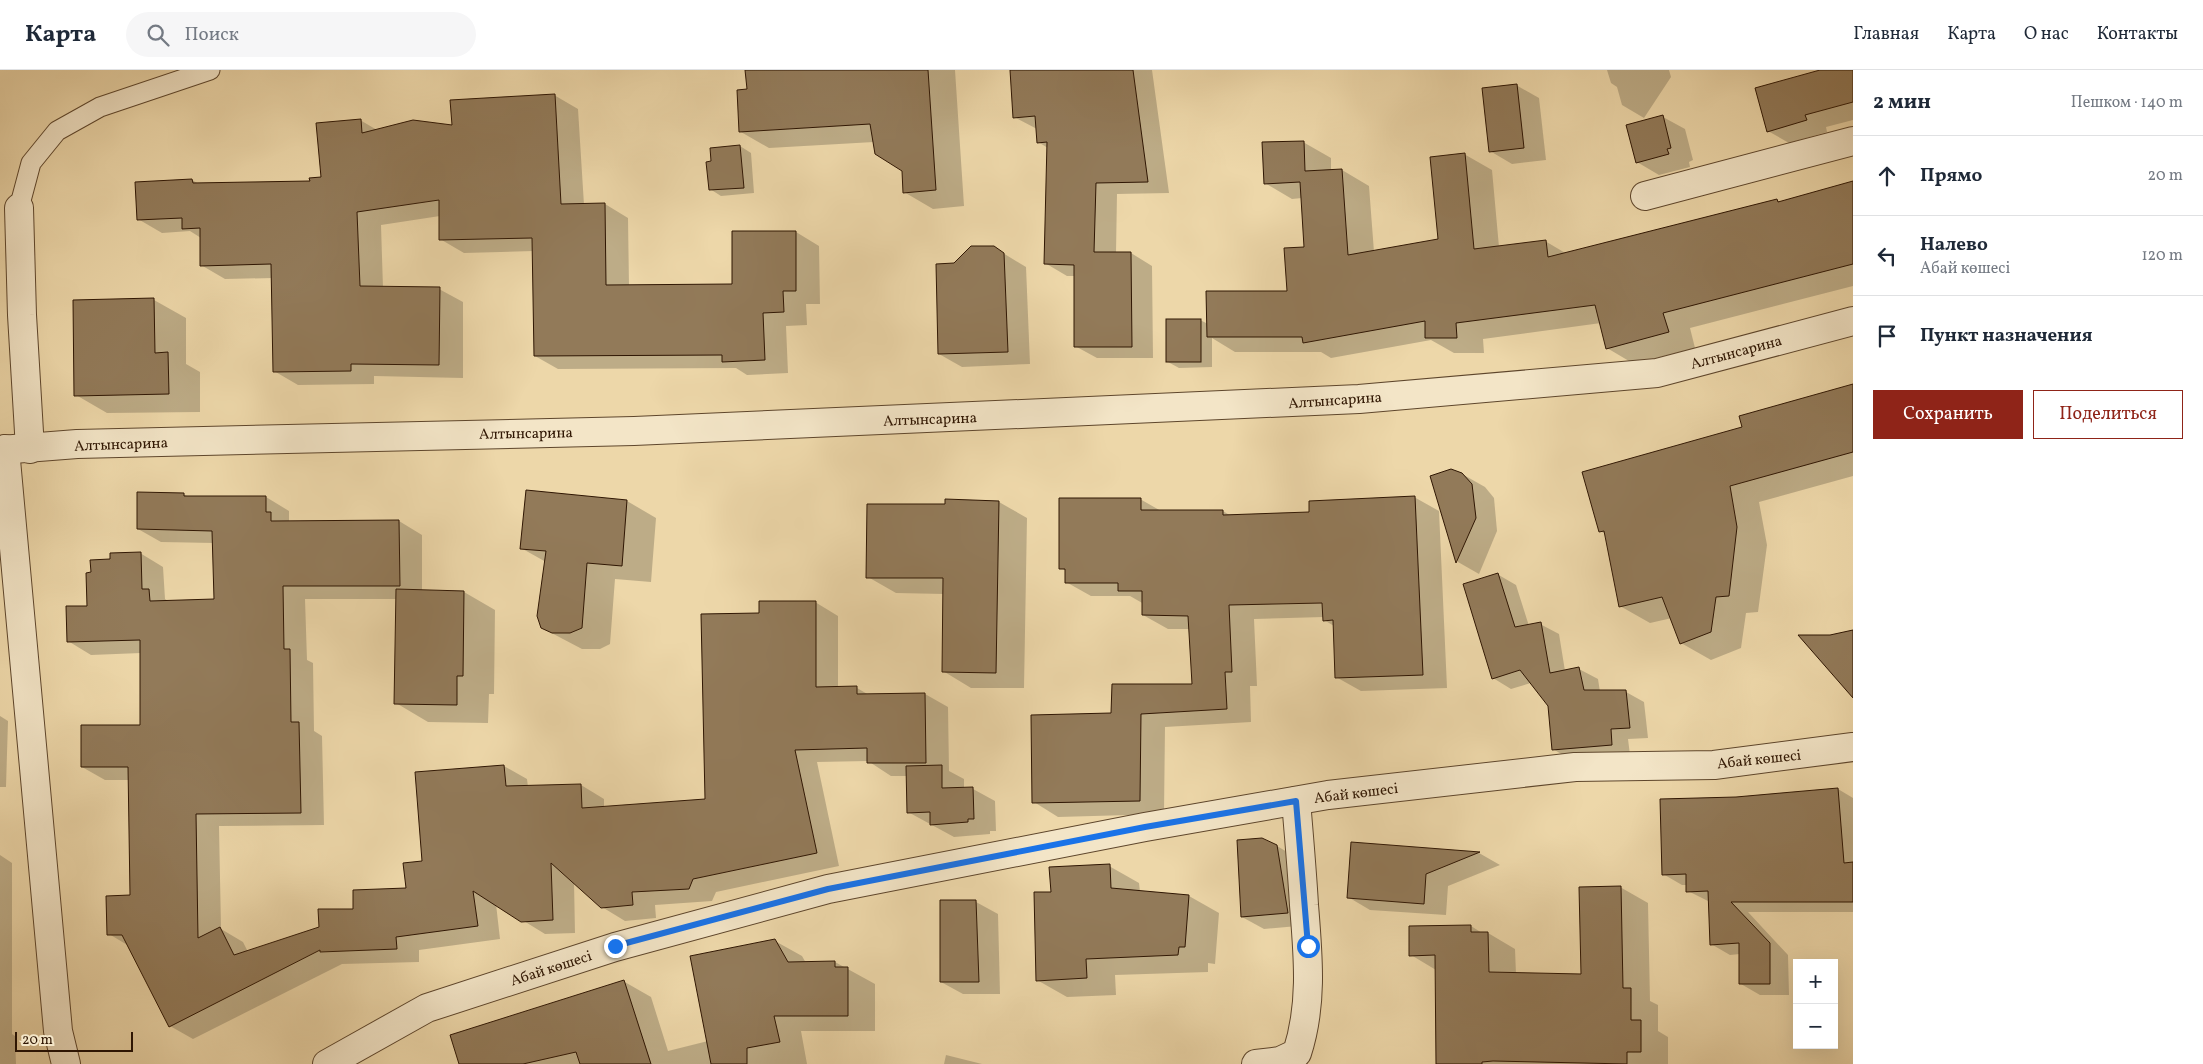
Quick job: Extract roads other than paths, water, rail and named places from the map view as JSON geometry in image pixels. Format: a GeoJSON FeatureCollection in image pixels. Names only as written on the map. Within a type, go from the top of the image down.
{"type":"FeatureCollection","features":[{"type":"Feature","properties":{"kind":"street"},"geometry":{"type":"LineString","coordinates":[[1645,196],[1853,141]]}},
{"type":"Feature","properties":{"kind":"street"},"geometry":{"type":"LineString","coordinates":[[19,208],[22,315],[12,449],[58,1031],[66,1064]]}},
{"type":"Feature","properties":{"kind":"street","name":"Алтынсарина"},"geometry":{"type":"LineString","coordinates":[[12,449],[77,444],[634,431],[1360,400],[1657,373],[1853,321]]}},
{"type":"Feature","properties":{"kind":"street","name":"Абай көшесі"},"geometry":{"type":"LineString","coordinates":[[327,1064],[427,1008],[615,946],[828,889],[1145,827],[1328,795],[1575,767],[1714,765],[1853,747]]}},
{"type":"Feature","properties":{"kind":"street"},"geometry":{"type":"LineString","coordinates":[[1256,1064],[1280,1061],[1297,1053],[1305,1031],[1309,999],[1308,946],[1296,801]]}},
{"type":"Feature","properties":{"kind":"lane"},"geometry":{"type":"LineString","coordinates":[[19,208],[31,164],[56,131],[100,107],[210,70]]}}]}
